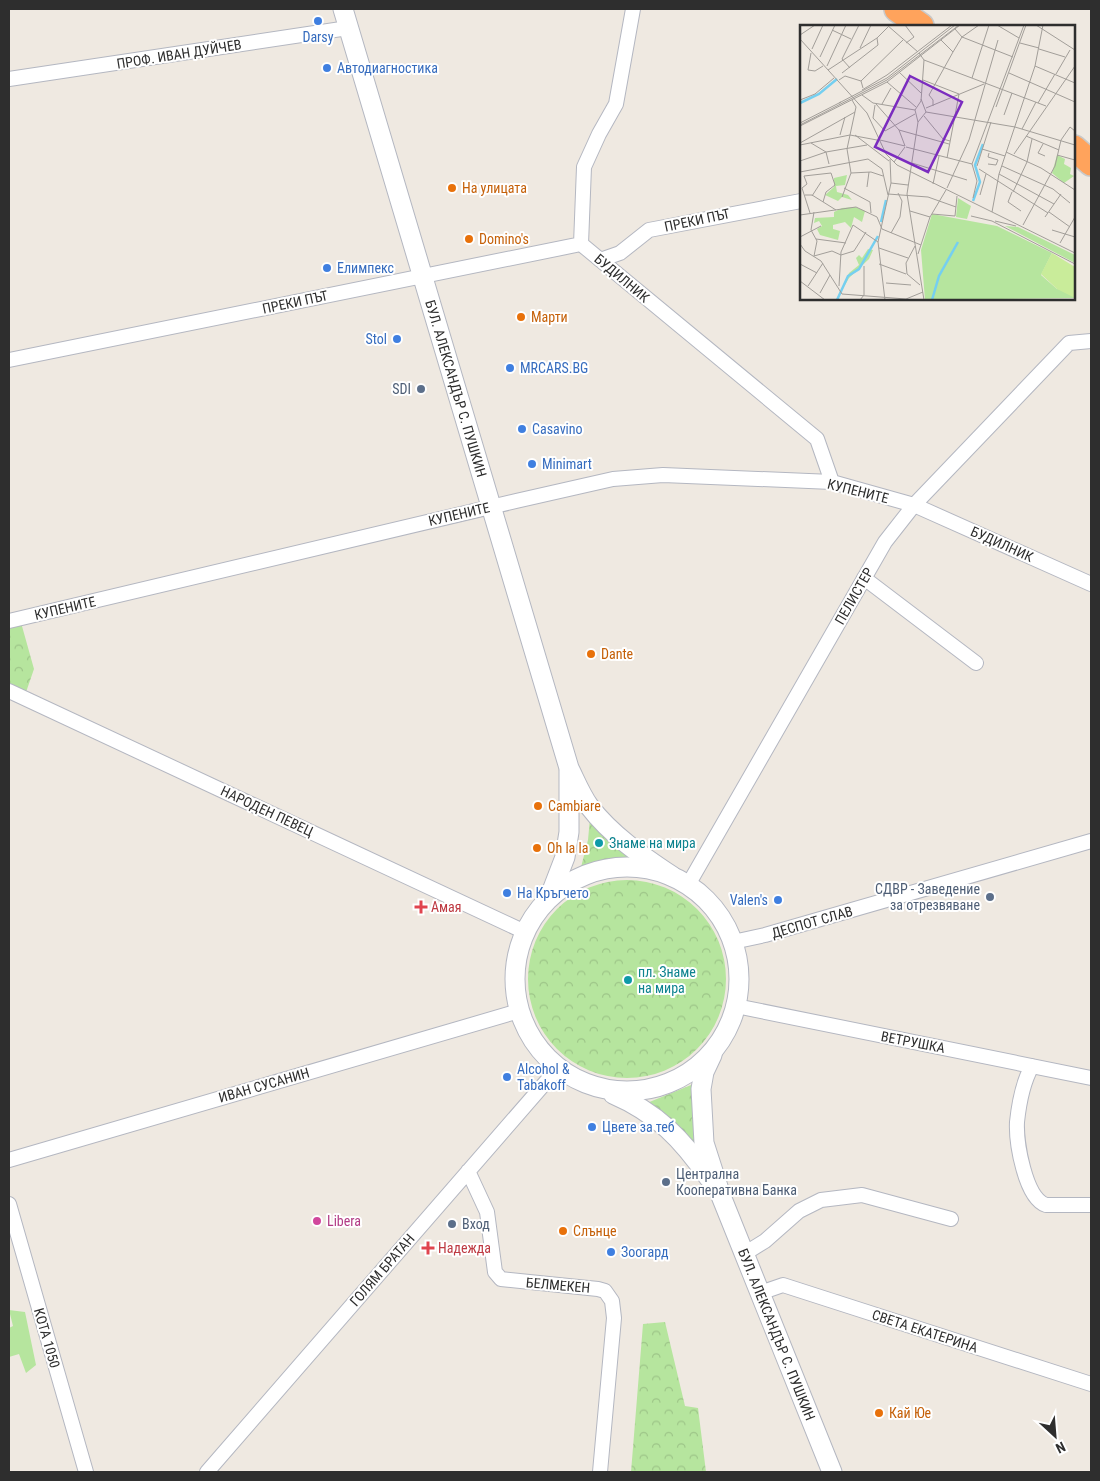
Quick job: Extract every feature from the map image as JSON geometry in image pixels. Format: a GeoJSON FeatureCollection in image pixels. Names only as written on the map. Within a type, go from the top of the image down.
{"type":"FeatureCollection","features":[{"type":"Feature","properties":{"kind":"highway"},"geometry":{"type":"LineString","coordinates":[[896,9],[920,25]]}},
{"type":"Feature","properties":{"kind":"main road","name":"БУЛ. АЛЕКСАНДЪР С. ПУШКИН"},"geometry":{"type":"LineString","coordinates":[[343,9],[569,768],[589,805],[615,833],[633,850],[680,880],[715,910],[733,942],[739,974],[736,1006],[704,1072],[700,1111],[704,1143],[721,1196],[832,1472]]}},
{"type":"Feature","properties":{"kind":"main road","name":"БУЛ. АЛЕКСАНДЪР С. ПУШКИН"},"geometry":{"type":"LineString","coordinates":[[569,768],[569,832],[565,857],[550,896],[540,907],[525,932],[519,947],[514,979],[519,1011],[534,1042],[558,1068],[571,1076],[645,1109],[663,1123],[690,1151],[721,1196]]}},
{"type":"Feature","properties":{"kind":"main road"},"geometry":{"type":"LineString","coordinates":[[550,896],[582,876],[605,868],[636,867],[680,880]]}},
{"type":"Feature","properties":{"kind":"main road"},"geometry":{"type":"LineString","coordinates":[[599,1088],[634,1091],[667,1083],[694,1068],[716,1047]]}},
{"type":"Feature","properties":{"kind":"street","name":"БУДИЛНИК"},"geometry":{"type":"LineString","coordinates":[[633,9],[616,104],[599,134],[584,167],[581,244],[817,439],[832,482]]}},
{"type":"Feature","properties":{"kind":"street","name":"ПРОФ. ИВАН ДУЙЧЕВ"},"geometry":{"type":"LineString","coordinates":[[9,79],[348,28]]}},
{"type":"Feature","properties":{"kind":"street","name":"ПРЕКИ ПЪТ"},"geometry":{"type":"LineString","coordinates":[[600,260],[620,253],[649,230],[800,201]]}},
{"type":"Feature","properties":{"kind":"street","name":"ПРЕКИ ПЪТ"},"geometry":{"type":"LineString","coordinates":[[9,360],[581,244]]}},
{"type":"Feature","properties":{"kind":"street","name":"ПЕЛИСТЕР"},"geometry":{"type":"LineString","coordinates":[[680,880],[885,542],[914,505],[1069,343],[1091,341]]}},
{"type":"Feature","properties":{"kind":"street","name":"КУПЕНИТЕ"},"geometry":{"type":"LineString","coordinates":[[9,621],[613,479],[663,475],[832,482],[914,505]]}},
{"type":"Feature","properties":{"kind":"street","name":"БУДИЛНИК"},"geometry":{"type":"LineString","coordinates":[[914,505],[1091,584]]}},
{"type":"Feature","properties":{"kind":"street"},"geometry":{"type":"LineString","coordinates":[[864,578],[976,663]]}},
{"type":"Feature","properties":{"kind":"street","name":"НАРОДЕН ПЕВЕЦ"},"geometry":{"type":"LineString","coordinates":[[9,691],[525,932]]}},
{"type":"Feature","properties":{"kind":"street","name":"ДЕСПОТ СЛАВ"},"geometry":{"type":"LineString","coordinates":[[733,942],[765,935],[1091,841]]}},
{"type":"Feature","properties":{"kind":"street","name":"ВЕТРУШКА"},"geometry":{"type":"LineString","coordinates":[[736,1006],[1091,1078]]}},
{"type":"Feature","properties":{"kind":"street","name":"ИВАН СУСАНИН"},"geometry":{"type":"LineString","coordinates":[[9,1160],[519,1011]]}},
{"type":"Feature","properties":{"kind":"street"},"geometry":{"type":"LineString","coordinates":[[1032,1066],[1026,1078],[1017,1122],[1020,1154],[1026,1177],[1040,1203],[1090,1205]]}},
{"type":"Feature","properties":{"kind":"street","name":"ГОЛЯМ БРАТАН"},"geometry":{"type":"LineString","coordinates":[[207,1472],[558,1068]]}},
{"type":"Feature","properties":{"kind":"street","name":"БЕЛМЕКЕН"},"geometry":{"type":"LineString","coordinates":[[468,1171],[487,1212],[494,1263],[496,1272],[501,1279],[598,1289],[605,1291],[612,1301],[614,1328],[600,1472]]}},
{"type":"Feature","properties":{"kind":"street"},"geometry":{"type":"LineString","coordinates":[[744,1254],[765,1240],[799,1212],[821,1200],[862,1195],[950,1219]]}},
{"type":"Feature","properties":{"kind":"street","name":"КОТА 1050"},"geometry":{"type":"LineString","coordinates":[[9,1204],[86,1472]]}},
{"type":"Feature","properties":{"kind":"street","name":"СВЕТА ЕКАТЕРИНА"},"geometry":{"type":"LineString","coordinates":[[760,1292],[783,1285],[1091,1384]]}},
{"type":"Feature","properties":{"kind":"green space"},"geometry":{"type":"Polygon","coordinates":[[[20,619],[34,669],[24,698],[9,691],[9,621],[20,619]]]}},
{"type":"Feature","properties":{"kind":"green space"},"geometry":{"type":"Polygon","coordinates":[[[590,818],[635,859],[609,859],[580,871],[588,840],[590,818]]]}},
{"type":"Feature","properties":{"kind":"green space"},"geometry":{"type":"Polygon","coordinates":[[[617,880],[637,880],[665,887],[690,902],[704,916],[719,941],[726,969],[726,989],[719,1017],[704,1042],[690,1056],[665,1071],[656,1074],[637,1078],[617,1078],[589,1071],[564,1056],[550,1042],[535,1017],[532,1008],[528,989],[528,969],[535,941],[550,916],[564,902],[589,887],[598,884],[617,880]]]}},
{"type":"Feature","properties":{"kind":"green space"},"geometry":{"type":"Polygon","coordinates":[[[696,1083],[693,1117],[696,1144],[675,1124],[647,1103],[696,1083]]]}},
{"type":"Feature","properties":{"kind":"green space"},"geometry":{"type":"Polygon","coordinates":[[[9,1310],[25,1312],[36,1365],[26,1373],[19,1354],[9,1357],[9,1328],[13,1326],[9,1310]]]}},
{"type":"Feature","properties":{"kind":"green space"},"geometry":{"type":"Polygon","coordinates":[[[665,1322],[685,1406],[698,1408],[706,1472],[631,1472],[643,1324],[665,1322]]]}},
{"type":"Feature","properties":{"kind":"place","name":"Darsy"},"geometry":{"type":"Point","coordinates":[318,21]}},
{"type":"Feature","properties":{"kind":"place","name":"Автодиагностика"},"geometry":{"type":"Point","coordinates":[327,68]}},
{"type":"Feature","properties":{"kind":"place","name":"На улицата"},"geometry":{"type":"Point","coordinates":[452,188]}},
{"type":"Feature","properties":{"kind":"place","name":"Domino's"},"geometry":{"type":"Point","coordinates":[469,239]}},
{"type":"Feature","properties":{"kind":"place","name":"Елимпекс"},"geometry":{"type":"Point","coordinates":[327,268]}},
{"type":"Feature","properties":{"kind":"place","name":"Марти"},"geometry":{"type":"Point","coordinates":[521,317]}},
{"type":"Feature","properties":{"kind":"place","name":"Stol"},"geometry":{"type":"Point","coordinates":[397,339]}},
{"type":"Feature","properties":{"kind":"place","name":"MRCARS.BG"},"geometry":{"type":"Point","coordinates":[510,368]}},
{"type":"Feature","properties":{"kind":"place","name":"SDI"},"geometry":{"type":"Point","coordinates":[421,389]}},
{"type":"Feature","properties":{"kind":"place","name":"Casavino"},"geometry":{"type":"Point","coordinates":[522,429]}},
{"type":"Feature","properties":{"kind":"place","name":"Minimart"},"geometry":{"type":"Point","coordinates":[532,464]}},
{"type":"Feature","properties":{"kind":"place","name":"Dante"},"geometry":{"type":"Point","coordinates":[591,654]}},
{"type":"Feature","properties":{"kind":"place","name":"Cambiare"},"geometry":{"type":"Point","coordinates":[538,806]}},
{"type":"Feature","properties":{"kind":"place","name":"Знаме на мира"},"geometry":{"type":"Point","coordinates":[599,843]}},
{"type":"Feature","properties":{"kind":"place","name":"Oh la la"},"geometry":{"type":"Point","coordinates":[537,848]}},
{"type":"Feature","properties":{"kind":"place","name":"На Кръгчето"},"geometry":{"type":"Point","coordinates":[507,893]}},
{"type":"Feature","properties":{"kind":"place","name":"СДВР - Заведение за отрезвяване"},"geometry":{"type":"Point","coordinates":[990,897]}},
{"type":"Feature","properties":{"kind":"place","name":"Valen's"},"geometry":{"type":"Point","coordinates":[778,900]}},
{"type":"Feature","properties":{"kind":"place","name":"Амая"},"geometry":{"type":"Point","coordinates":[421,907]}},
{"type":"Feature","properties":{"kind":"place","name":"пл. Знаме на мира"},"geometry":{"type":"Point","coordinates":[628,980]}},
{"type":"Feature","properties":{"kind":"place","name":"Alcohol & Tabakoff"},"geometry":{"type":"Point","coordinates":[507,1077]}},
{"type":"Feature","properties":{"kind":"place","name":"Цвете за теб"},"geometry":{"type":"Point","coordinates":[592,1127]}},
{"type":"Feature","properties":{"kind":"place","name":"Централна Кооперативна Банка"},"geometry":{"type":"Point","coordinates":[666,1182]}},
{"type":"Feature","properties":{"kind":"place","name":"Libera"},"geometry":{"type":"Point","coordinates":[317,1221]}},
{"type":"Feature","properties":{"kind":"place","name":"Вход"},"geometry":{"type":"Point","coordinates":[452,1224]}},
{"type":"Feature","properties":{"kind":"place","name":"Слънце"},"geometry":{"type":"Point","coordinates":[563,1231]}},
{"type":"Feature","properties":{"kind":"place","name":"Надежда"},"geometry":{"type":"Point","coordinates":[428,1248]}},
{"type":"Feature","properties":{"kind":"place","name":"Зоогард"},"geometry":{"type":"Point","coordinates":[611,1252]}},
{"type":"Feature","properties":{"kind":"place","name":"Кай Юе"},"geometry":{"type":"Point","coordinates":[879,1413]}}]}
